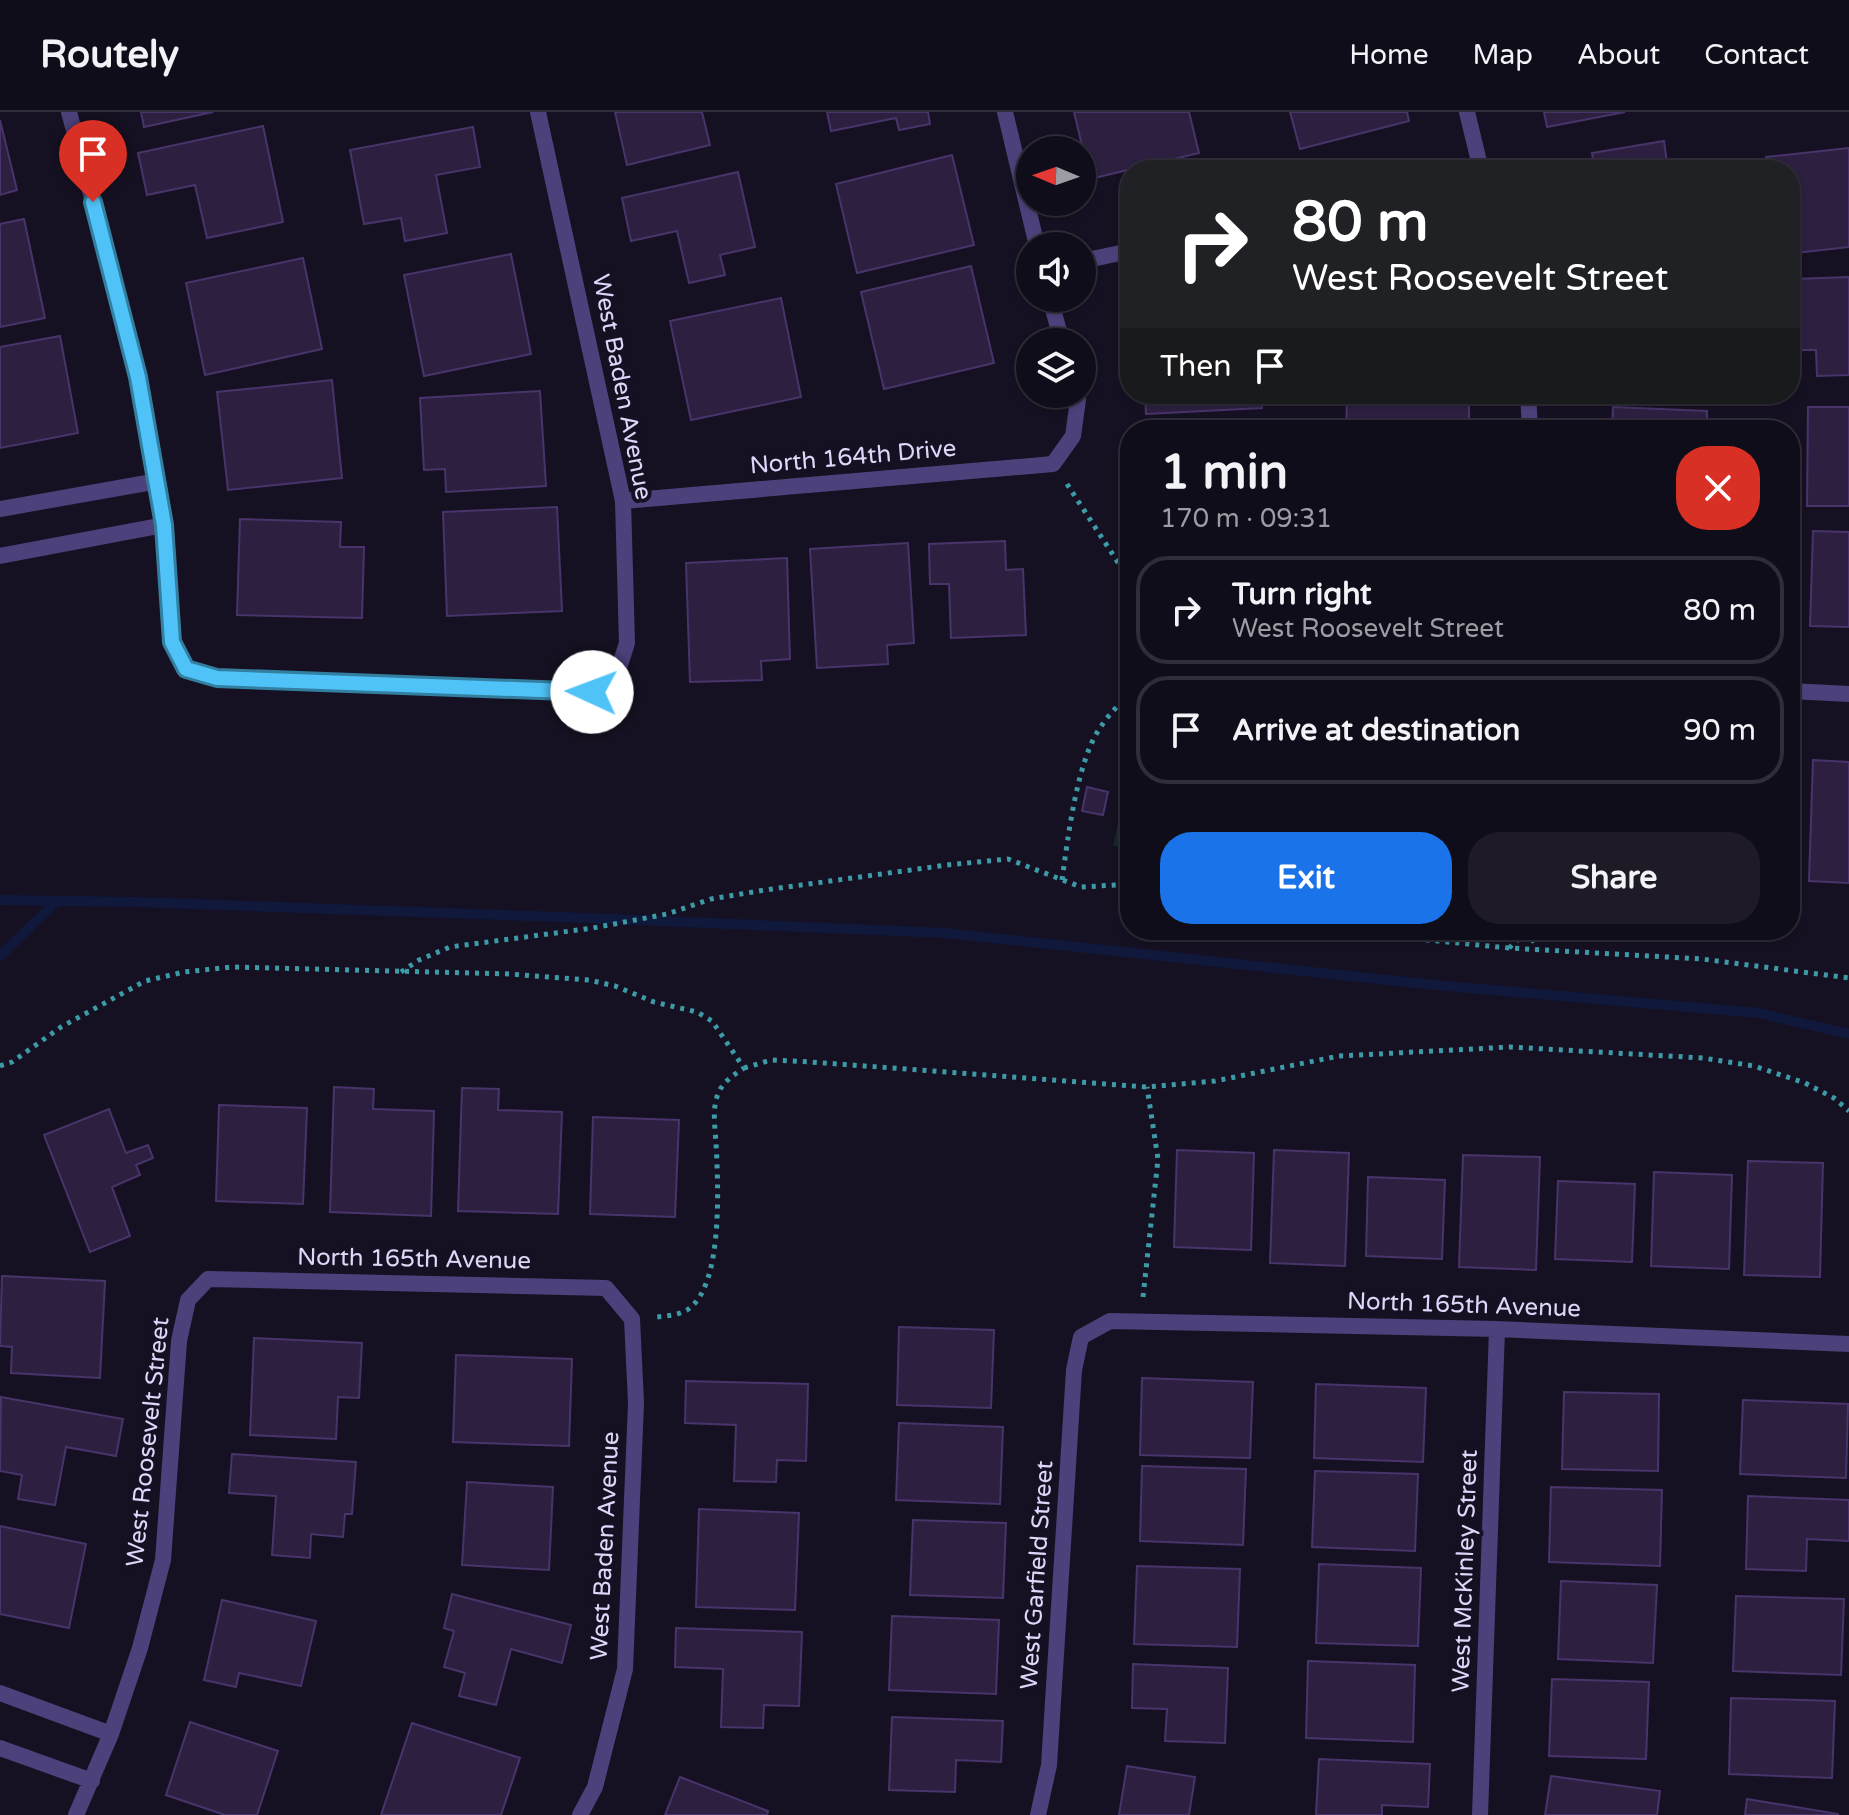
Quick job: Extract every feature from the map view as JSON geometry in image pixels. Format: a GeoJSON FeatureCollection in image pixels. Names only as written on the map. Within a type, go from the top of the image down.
{"type":"FeatureCollection","features":[{"type":"Feature","properties":{"kind":"street"},"geometry":{"type":"LineString","coordinates":[[0,556],[164,525],[133,351],[69,112]]}},
{"type":"Feature","properties":{"kind":"street","name":"West Baden Avenue"},"geometry":{"type":"LineString","coordinates":[[164,525],[172,642],[186,669],[217,678],[592,692],[617,674],[627,643],[623,501],[538,112]]}},
{"type":"Feature","properties":{"kind":"street"},"geometry":{"type":"LineString","coordinates":[[1005,112],[1034,232]]}},
{"type":"Feature","properties":{"kind":"street"},"geometry":{"type":"LineString","coordinates":[[1467,112],[1479,160]]}},
{"type":"Feature","properties":{"kind":"street"},"geometry":{"type":"LineString","coordinates":[[1096,258],[1120,253]]}},
{"type":"Feature","properties":{"kind":"street"},"geometry":{"type":"LineString","coordinates":[[1053,464],[1073,436],[1077,408]]}},
{"type":"Feature","properties":{"kind":"street","name":"North 164th Drive"},"geometry":{"type":"LineString","coordinates":[[623,501],[1053,464]]}},
{"type":"Feature","properties":{"kind":"street"},"geometry":{"type":"LineString","coordinates":[[0,509],[158,481]]}},
{"type":"Feature","properties":{"kind":"street"},"geometry":{"type":"LineString","coordinates":[[1800,692],[1849,694]]}},
{"type":"Feature","properties":{"kind":"street","name":"North 165th Avenue"},"geometry":{"type":"LineString","coordinates":[[188,1300],[208,1279],[606,1288],[632,1319]]}},
{"type":"Feature","properties":{"kind":"street","name":"West Roosevelt Street"},"geometry":{"type":"LineString","coordinates":[[76,1815],[111,1734],[140,1648],[163,1560],[179,1341],[188,1300]]}},
{"type":"Feature","properties":{"kind":"street","name":"West Baden Avenue"},"geometry":{"type":"LineString","coordinates":[[580,1815],[595,1787],[625,1669],[636,1403],[632,1319]]}},
{"type":"Feature","properties":{"kind":"street","name":"North 165th Avenue"},"geometry":{"type":"LineString","coordinates":[[1081,1337],[1110,1321],[1140,1321],[1497,1329],[1849,1344]]}},
{"type":"Feature","properties":{"kind":"street","name":"West McKinley Street"},"geometry":{"type":"LineString","coordinates":[[1480,1815],[1497,1329]]}},
{"type":"Feature","properties":{"kind":"street","name":"West Garfield Street"},"geometry":{"type":"LineString","coordinates":[[1038,1815],[1049,1765],[1074,1370],[1081,1337]]}},
{"type":"Feature","properties":{"kind":"street"},"geometry":{"type":"LineString","coordinates":[[0,1693],[111,1734]]}},
{"type":"Feature","properties":{"kind":"street"},"geometry":{"type":"LineString","coordinates":[[0,1748],[92,1781]]}},
{"type":"Feature","properties":{"kind":"path"},"geometry":{"type":"LineString","coordinates":[[1053,464],[1120,566]]}},
{"type":"Feature","properties":{"kind":"path"},"geometry":{"type":"LineString","coordinates":[[1062,880],[1088,751],[1101,726],[1120,704]]}},
{"type":"Feature","properties":{"kind":"path"},"geometry":{"type":"LineString","coordinates":[[400,973],[419,960],[450,947],[593,928],[667,914],[711,899],[906,869],[1008,859],[1081,887],[1120,886]]}},
{"type":"Feature","properties":{"kind":"path"},"geometry":{"type":"LineString","coordinates":[[1428,940],[1702,959],[1849,978]]}},
{"type":"Feature","properties":{"kind":"path"},"geometry":{"type":"LineString","coordinates":[[1509,948],[1517,940]]}},
{"type":"Feature","properties":{"kind":"path"},"geometry":{"type":"LineString","coordinates":[[1533,940],[1537,949]]}},
{"type":"Feature","properties":{"kind":"path"},"geometry":{"type":"LineString","coordinates":[[0,1066],[12,1062],[61,1027],[145,981],[184,972],[232,967],[555,976],[589,980],[615,986],[654,1002],[681,1007],[712,1021],[744,1068]]}},
{"type":"Feature","properties":{"kind":"path"},"geometry":{"type":"LineString","coordinates":[[632,1319],[675,1315],[687,1310],[699,1299],[711,1267],[716,1234],[717,1094],[727,1079],[744,1068],[771,1060],[1147,1087],[1215,1081],[1339,1056],[1510,1047],[1703,1058],[1754,1066],[1805,1083],[1834,1098],[1849,1111]]}},
{"type":"Feature","properties":{"kind":"path"},"geometry":{"type":"LineString","coordinates":[[1140,1321],[1158,1159],[1147,1087]]}},
{"type":"Feature","properties":{"kind":"green space"},"geometry":{"type":"Polygon","coordinates":[[[1120,813],[1120,847],[1113,846],[1120,813]]]}},
{"type":"Feature","properties":{"kind":"building"},"geometry":{"type":"Polygon","coordinates":[[[141,112],[213,112],[144,127],[141,112]]]}},
{"type":"Feature","properties":{"kind":"building"},"geometry":{"type":"Polygon","coordinates":[[[615,112],[702,112],[710,145],[627,165],[615,112]]]}},
{"type":"Feature","properties":{"kind":"building"},"geometry":{"type":"Polygon","coordinates":[[[827,112],[928,112],[930,124],[899,130],[896,118],[831,131],[827,112]]]}},
{"type":"Feature","properties":{"kind":"building"},"geometry":{"type":"Polygon","coordinates":[[[1074,112],[1189,112],[1199,153],[1170,160],[1120,160],[1120,172],[1096,178],[1096,136],[1080,136],[1074,112]]]}},
{"type":"Feature","properties":{"kind":"building"},"geometry":{"type":"Polygon","coordinates":[[[1290,112],[1407,112],[1409,121],[1300,149],[1290,112]]]}},
{"type":"Feature","properties":{"kind":"building"},"geometry":{"type":"Polygon","coordinates":[[[1544,112],[1625,112],[1547,127],[1544,112]]]}},
{"type":"Feature","properties":{"kind":"building"},"geometry":{"type":"Polygon","coordinates":[[[0,120],[17,190],[0,195],[0,120]]]}},
{"type":"Feature","properties":{"kind":"building"},"geometry":{"type":"Polygon","coordinates":[[[263,126],[283,222],[207,238],[195,185],[147,195],[138,153],[263,126]]]}},
{"type":"Feature","properties":{"kind":"building"},"geometry":{"type":"Polygon","coordinates":[[[473,127],[480,167],[436,175],[447,233],[405,241],[401,218],[364,224],[350,150],[473,127]]]}},
{"type":"Feature","properties":{"kind":"building"},"geometry":{"type":"Polygon","coordinates":[[[1664,141],[1667,160],[1593,160],[1592,153],[1664,141]]]}},
{"type":"Feature","properties":{"kind":"building"},"geometry":{"type":"Polygon","coordinates":[[[1849,148],[1849,247],[1800,253],[1800,160],[1766,160],[1766,157],[1849,148]]]}},
{"type":"Feature","properties":{"kind":"building"},"geometry":{"type":"Polygon","coordinates":[[[952,155],[974,245],[857,273],[836,184],[952,155]]]}},
{"type":"Feature","properties":{"kind":"building"},"geometry":{"type":"Polygon","coordinates":[[[738,172],[755,247],[720,255],[725,275],[689,283],[677,231],[631,241],[622,198],[738,172]]]}},
{"type":"Feature","properties":{"kind":"building"},"geometry":{"type":"Polygon","coordinates":[[[24,219],[45,318],[0,327],[0,224],[24,219]]]}},
{"type":"Feature","properties":{"kind":"building"},"geometry":{"type":"Polygon","coordinates":[[[511,254],[531,354],[424,376],[404,275],[511,254]]]}},
{"type":"Feature","properties":{"kind":"building"},"geometry":{"type":"Polygon","coordinates":[[[303,258],[322,349],[205,375],[186,283],[303,258]]]}},
{"type":"Feature","properties":{"kind":"building"},"geometry":{"type":"Polygon","coordinates":[[[971,266],[994,363],[884,389],[861,292],[971,266]]]}},
{"type":"Feature","properties":{"kind":"building"},"geometry":{"type":"Polygon","coordinates":[[[1849,277],[1849,375],[1817,376],[1816,350],[1800,350],[1800,279],[1849,277]]]}},
{"type":"Feature","properties":{"kind":"building"},"geometry":{"type":"Polygon","coordinates":[[[781,298],[801,397],[691,420],[670,321],[781,298]]]}},
{"type":"Feature","properties":{"kind":"building"},"geometry":{"type":"Polygon","coordinates":[[[60,336],[78,433],[0,448],[0,347],[60,336]]]}},
{"type":"Feature","properties":{"kind":"building"},"geometry":{"type":"Polygon","coordinates":[[[332,380],[342,478],[228,490],[217,392],[332,380]]]}},
{"type":"Feature","properties":{"kind":"building"},"geometry":{"type":"Polygon","coordinates":[[[540,391],[546,486],[446,492],[445,469],[424,470],[420,398],[540,391]]]}},
{"type":"Feature","properties":{"kind":"building"},"geometry":{"type":"Polygon","coordinates":[[[1146,404],[1262,404],[1262,408],[1146,414],[1146,404]]]}},
{"type":"Feature","properties":{"kind":"building"},"geometry":{"type":"Polygon","coordinates":[[[1347,404],[1469,404],[1469,420],[1346,420],[1347,404]]]}},
{"type":"Feature","properties":{"kind":"building"},"geometry":{"type":"Polygon","coordinates":[[[1613,407],[1707,411],[1707,420],[1612,420],[1613,407]]]}},
{"type":"Feature","properties":{"kind":"building"},"geometry":{"type":"Polygon","coordinates":[[[1808,407],[1849,407],[1849,506],[1807,506],[1808,407]]]}},
{"type":"Feature","properties":{"kind":"building"},"geometry":{"type":"Polygon","coordinates":[[[557,507],[562,611],[447,616],[443,512],[557,507]]]}},
{"type":"Feature","properties":{"kind":"building"},"geometry":{"type":"Polygon","coordinates":[[[240,519],[341,522],[340,547],[364,547],[362,618],[237,615],[240,519]]]}},
{"type":"Feature","properties":{"kind":"building"},"geometry":{"type":"Polygon","coordinates":[[[1813,531],[1849,532],[1849,627],[1810,626],[1813,531]]]}},
{"type":"Feature","properties":{"kind":"building"},"geometry":{"type":"Polygon","coordinates":[[[1005,541],[1006,570],[1023,569],[1026,635],[951,638],[949,584],[930,584],[929,544],[1005,541]]]}},
{"type":"Feature","properties":{"kind":"building"},"geometry":{"type":"Polygon","coordinates":[[[908,543],[914,643],[887,645],[888,664],[817,668],[810,549],[908,543]]]}},
{"type":"Feature","properties":{"kind":"building"},"geometry":{"type":"Polygon","coordinates":[[[787,558],[790,659],[761,661],[762,680],[690,682],[686,563],[787,558]]]}},
{"type":"Feature","properties":{"kind":"building"},"geometry":{"type":"Polygon","coordinates":[[[1813,760],[1849,762],[1849,883],[1809,881],[1813,760]]]}},
{"type":"Feature","properties":{"kind":"building"},"geometry":{"type":"Polygon","coordinates":[[[1087,787],[1108,792],[1103,815],[1082,811],[1087,787]]]}},
{"type":"Feature","properties":{"kind":"building"},"geometry":{"type":"Polygon","coordinates":[[[334,1087],[374,1089],[373,1109],[434,1111],[431,1216],[330,1212],[334,1087]]]}},
{"type":"Feature","properties":{"kind":"building"},"geometry":{"type":"Polygon","coordinates":[[[462,1088],[499,1089],[498,1110],[562,1112],[558,1214],[458,1211],[462,1088]]]}},
{"type":"Feature","properties":{"kind":"building"},"geometry":{"type":"Polygon","coordinates":[[[219,1105],[307,1108],[303,1204],[216,1201],[219,1105]]]}},
{"type":"Feature","properties":{"kind":"building"},"geometry":{"type":"Polygon","coordinates":[[[109,1109],[126,1153],[148,1145],[153,1158],[136,1165],[140,1175],[112,1187],[130,1236],[90,1252],[44,1135],[109,1109]]]}},
{"type":"Feature","properties":{"kind":"building"},"geometry":{"type":"Polygon","coordinates":[[[593,1117],[679,1120],[675,1217],[590,1214],[593,1117]]]}},
{"type":"Feature","properties":{"kind":"building"},"geometry":{"type":"Polygon","coordinates":[[[1177,1150],[1254,1153],[1251,1250],[1174,1247],[1177,1150]]]}},
{"type":"Feature","properties":{"kind":"building"},"geometry":{"type":"Polygon","coordinates":[[[1274,1150],[1349,1153],[1345,1266],[1270,1263],[1274,1150]]]}},
{"type":"Feature","properties":{"kind":"building"},"geometry":{"type":"Polygon","coordinates":[[[1463,1155],[1540,1157],[1536,1270],[1459,1267],[1463,1155]]]}},
{"type":"Feature","properties":{"kind":"building"},"geometry":{"type":"Polygon","coordinates":[[[1748,1161],[1823,1163],[1820,1277],[1744,1275],[1748,1161]]]}},
{"type":"Feature","properties":{"kind":"building"},"geometry":{"type":"Polygon","coordinates":[[[1654,1172],[1732,1175],[1729,1269],[1651,1266],[1654,1172]]]}},
{"type":"Feature","properties":{"kind":"building"},"geometry":{"type":"Polygon","coordinates":[[[1368,1177],[1445,1180],[1442,1259],[1366,1256],[1368,1177]]]}},
{"type":"Feature","properties":{"kind":"building"},"geometry":{"type":"Polygon","coordinates":[[[1558,1181],[1635,1184],[1632,1262],[1555,1259],[1558,1181]]]}},
{"type":"Feature","properties":{"kind":"building"},"geometry":{"type":"Polygon","coordinates":[[[2,1276],[105,1281],[100,1378],[11,1373],[12,1347],[0,1346],[2,1276]]]}},
{"type":"Feature","properties":{"kind":"building"},"geometry":{"type":"Polygon","coordinates":[[[899,1327],[994,1330],[991,1408],[897,1405],[899,1327]]]}},
{"type":"Feature","properties":{"kind":"building"},"geometry":{"type":"Polygon","coordinates":[[[254,1338],[362,1343],[359,1398],[338,1397],[336,1439],[250,1435],[254,1338]]]}},
{"type":"Feature","properties":{"kind":"building"},"geometry":{"type":"Polygon","coordinates":[[[456,1355],[572,1359],[569,1446],[453,1442],[456,1355]]]}},
{"type":"Feature","properties":{"kind":"building"},"geometry":{"type":"Polygon","coordinates":[[[1142,1378],[1253,1382],[1250,1458],[1140,1455],[1142,1378]]]}},
{"type":"Feature","properties":{"kind":"building"},"geometry":{"type":"Polygon","coordinates":[[[686,1381],[808,1384],[806,1461],[777,1460],[776,1482],[734,1481],[736,1425],[685,1423],[686,1381]]]}},
{"type":"Feature","properties":{"kind":"building"},"geometry":{"type":"Polygon","coordinates":[[[1316,1384],[1426,1388],[1423,1462],[1314,1458],[1316,1384]]]}},
{"type":"Feature","properties":{"kind":"building"},"geometry":{"type":"Polygon","coordinates":[[[1564,1392],[1659,1394],[1658,1471],[1562,1469],[1564,1392]]]}},
{"type":"Feature","properties":{"kind":"building"},"geometry":{"type":"Polygon","coordinates":[[[1,1397],[123,1419],[116,1456],[66,1447],[55,1505],[18,1499],[22,1475],[0,1471],[1,1397]]]}},
{"type":"Feature","properties":{"kind":"building"},"geometry":{"type":"Polygon","coordinates":[[[1743,1400],[1848,1404],[1846,1478],[1740,1474],[1743,1400]]]}},
{"type":"Feature","properties":{"kind":"building"},"geometry":{"type":"Polygon","coordinates":[[[899,1423],[1003,1427],[1000,1504],[896,1500],[899,1423]]]}},
{"type":"Feature","properties":{"kind":"building"},"geometry":{"type":"Polygon","coordinates":[[[232,1454],[356,1462],[352,1514],[345,1514],[343,1537],[311,1534],[310,1558],[272,1555],[276,1496],[229,1493],[232,1454]]]}},
{"type":"Feature","properties":{"kind":"building"},"geometry":{"type":"Polygon","coordinates":[[[1142,1466],[1246,1469],[1243,1545],[1140,1541],[1142,1466]]]}},
{"type":"Feature","properties":{"kind":"building"},"geometry":{"type":"Polygon","coordinates":[[[1315,1471],[1418,1474],[1415,1551],[1312,1547],[1315,1471]]]}},
{"type":"Feature","properties":{"kind":"building"},"geometry":{"type":"Polygon","coordinates":[[[467,1482],[553,1487],[549,1570],[462,1565],[467,1482]]]}},
{"type":"Feature","properties":{"kind":"building"},"geometry":{"type":"Polygon","coordinates":[[[1551,1487],[1662,1490],[1660,1566],[1549,1562],[1551,1487]]]}},
{"type":"Feature","properties":{"kind":"building"},"geometry":{"type":"Polygon","coordinates":[[[1748,1496],[1849,1500],[1849,1541],[1807,1539],[1806,1571],[1746,1569],[1748,1496]]]}},
{"type":"Feature","properties":{"kind":"building"},"geometry":{"type":"Polygon","coordinates":[[[699,1509],[799,1513],[795,1610],[696,1607],[699,1509]]]}},
{"type":"Feature","properties":{"kind":"building"},"geometry":{"type":"Polygon","coordinates":[[[913,1520],[1006,1523],[1003,1598],[910,1595],[913,1520]]]}},
{"type":"Feature","properties":{"kind":"building"},"geometry":{"type":"Polygon","coordinates":[[[0,1526],[86,1544],[69,1628],[0,1614],[0,1526]]]}},
{"type":"Feature","properties":{"kind":"building"},"geometry":{"type":"Polygon","coordinates":[[[1319,1564],[1421,1568],[1418,1646],[1316,1643],[1319,1564]]]}},
{"type":"Feature","properties":{"kind":"building"},"geometry":{"type":"Polygon","coordinates":[[[1137,1566],[1240,1569],[1237,1647],[1134,1644],[1137,1566]]]}},
{"type":"Feature","properties":{"kind":"building"},"geometry":{"type":"Polygon","coordinates":[[[1561,1581],[1657,1585],[1653,1663],[1558,1659],[1561,1581]]]}},
{"type":"Feature","properties":{"kind":"building"},"geometry":{"type":"Polygon","coordinates":[[[452,1594],[571,1625],[562,1663],[511,1649],[496,1705],[459,1696],[465,1673],[444,1667],[454,1631],[444,1628],[452,1594]]]}},
{"type":"Feature","properties":{"kind":"building"},"geometry":{"type":"Polygon","coordinates":[[[1736,1596],[1844,1599],[1841,1675],[1733,1671],[1736,1596]]]}},
{"type":"Feature","properties":{"kind":"building"},"geometry":{"type":"Polygon","coordinates":[[[222,1600],[316,1621],[301,1686],[239,1673],[236,1687],[204,1680],[222,1600]]]}},
{"type":"Feature","properties":{"kind":"building"},"geometry":{"type":"Polygon","coordinates":[[[892,1616],[999,1620],[996,1694],[889,1690],[892,1616]]]}},
{"type":"Feature","properties":{"kind":"building"},"geometry":{"type":"Polygon","coordinates":[[[676,1628],[802,1632],[799,1706],[764,1705],[763,1728],[721,1727],[723,1669],[675,1667],[676,1628]]]}},
{"type":"Feature","properties":{"kind":"building"},"geometry":{"type":"Polygon","coordinates":[[[1308,1661],[1415,1665],[1413,1742],[1306,1738],[1308,1661]]]}},
{"type":"Feature","properties":{"kind":"building"},"geometry":{"type":"Polygon","coordinates":[[[1133,1664],[1228,1668],[1225,1743],[1165,1741],[1167,1709],[1132,1708],[1133,1664]]]}},
{"type":"Feature","properties":{"kind":"building"},"geometry":{"type":"Polygon","coordinates":[[[1552,1679],[1649,1682],[1646,1759],[1549,1756],[1552,1679]]]}},
{"type":"Feature","properties":{"kind":"building"},"geometry":{"type":"Polygon","coordinates":[[[1731,1698],[1835,1701],[1832,1778],[1729,1774],[1731,1698]]]}},
{"type":"Feature","properties":{"kind":"building"},"geometry":{"type":"Polygon","coordinates":[[[892,1717],[1003,1721],[1001,1762],[956,1760],[955,1792],[889,1790],[892,1717]]]}},
{"type":"Feature","properties":{"kind":"building"},"geometry":{"type":"Polygon","coordinates":[[[190,1722],[278,1751],[257,1815],[225,1815],[166,1795],[190,1722]]]}},
{"type":"Feature","properties":{"kind":"building"},"geometry":{"type":"Polygon","coordinates":[[[412,1723],[520,1758],[501,1815],[381,1815],[412,1723]]]}},
{"type":"Feature","properties":{"kind":"building"},"geometry":{"type":"Polygon","coordinates":[[[1319,1759],[1430,1764],[1428,1807],[1382,1805],[1382,1815],[1316,1815],[1319,1759]]]}},
{"type":"Feature","properties":{"kind":"building"},"geometry":{"type":"Polygon","coordinates":[[[1127,1766],[1195,1777],[1189,1815],[1119,1815],[1127,1766]]]}},
{"type":"Feature","properties":{"kind":"building"},"geometry":{"type":"Polygon","coordinates":[[[1551,1776],[1660,1791],[1657,1815],[1545,1815],[1551,1776]]]}},
{"type":"Feature","properties":{"kind":"building"},"geometry":{"type":"Polygon","coordinates":[[[680,1777],[768,1811],[767,1815],[665,1815],[680,1777]]]}},
{"type":"Feature","properties":{"kind":"building"},"geometry":{"type":"Polygon","coordinates":[[[1747,1799],[1838,1814],[1838,1815],[1745,1815],[1747,1799]]]}},
{"type":"Feature","properties":{"kind":"waterway"},"geometry":{"type":"LineString","coordinates":[[0,900],[136,902],[945,933],[1435,985],[1758,1013],[1849,1034]]}},
{"type":"Feature","properties":{"kind":"waterway"},"geometry":{"type":"LineString","coordinates":[[0,956],[56,902]]}},
{"type":"Feature","properties":{"kind":"route"},"geometry":{"type":"LineString","coordinates":[[93,202],[133,351],[164,525],[172,642],[186,669],[217,678],[592,692]]}}]}
